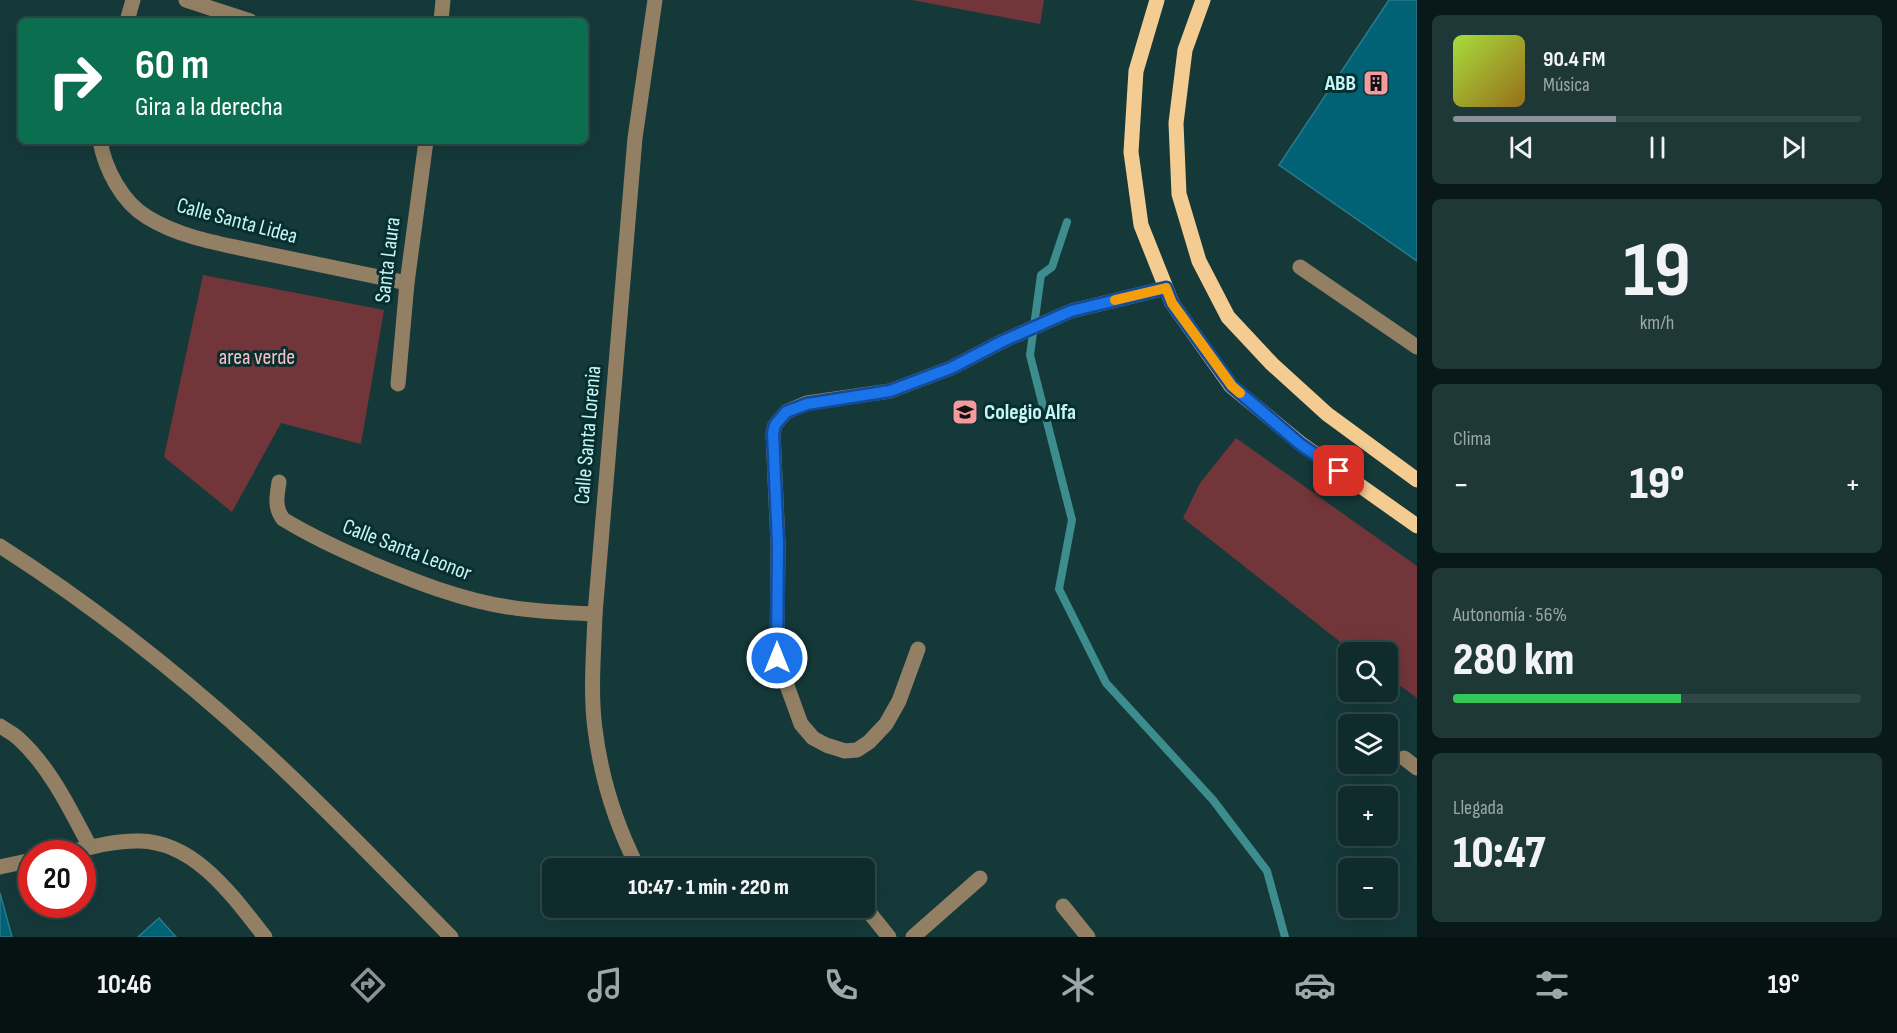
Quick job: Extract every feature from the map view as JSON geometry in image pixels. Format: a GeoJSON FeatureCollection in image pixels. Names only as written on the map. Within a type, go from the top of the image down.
{"type":"FeatureCollection","features":[{"type":"Feature","properties":{"kind":"main road"},"geometry":{"type":"LineString","coordinates":[[1156,0],[1136,71],[1131,152],[1141,225],[1172,303],[1232,386],[1300,444],[1417,526]]}},
{"type":"Feature","properties":{"kind":"main road"},"geometry":{"type":"LineString","coordinates":[[1203,0],[1185,50],[1176,123],[1179,194],[1199,261],[1228,317],[1272,364],[1327,414],[1417,480]]}},
{"type":"Feature","properties":{"kind":"street"},"geometry":{"type":"LineString","coordinates":[[128,18],[133,0]]}},
{"type":"Feature","properties":{"kind":"street"},"geometry":{"type":"LineString","coordinates":[[186,0],[241,18]]}},
{"type":"Feature","properties":{"kind":"street"},"geometry":{"type":"LineString","coordinates":[[441,18],[443,0]]}},
{"type":"Feature","properties":{"kind":"street","name":"Calle Santa Lorenia"},"geometry":{"type":"LineString","coordinates":[[633,858],[606,786],[594,728],[593,672],[595,614],[635,138],[655,0]]}},
{"type":"Feature","properties":{"kind":"street","name":"Calle Santa Lidea"},"geometry":{"type":"LineString","coordinates":[[101,144],[108,168],[124,195],[145,216],[173,231],[407,283]]}},
{"type":"Feature","properties":{"kind":"street","name":"Santa Laura"},"geometry":{"type":"LineString","coordinates":[[398,384],[407,283],[426,144]]}},
{"type":"Feature","properties":{"kind":"street"},"geometry":{"type":"LineString","coordinates":[[1300,267],[1417,347]]}},
{"type":"Feature","properties":{"kind":"street"},"geometry":{"type":"LineString","coordinates":[[918,650],[899,701],[886,724],[869,742],[857,750],[845,751],[826,745],[813,738],[801,724],[777,658],[778,544],[773,433],[775,425],[786,412],[807,404],[890,391],[951,368],[1003,341],[1071,311],[1166,288]]}},
{"type":"Feature","properties":{"kind":"street","name":"Calle Santa Leonor"},"geometry":{"type":"LineString","coordinates":[[279,482],[276,506],[278,513],[283,519],[328,545],[412,580],[460,596],[506,607],[551,613],[595,614]]}},
{"type":"Feature","properties":{"kind":"street"},"geometry":{"type":"LineString","coordinates":[[0,546],[46,575],[184,681],[263,750],[451,937]]}},
{"type":"Feature","properties":{"kind":"street"},"geometry":{"type":"LineString","coordinates":[[0,726],[19,739],[46,771],[85,840]]}},
{"type":"Feature","properties":{"kind":"street"},"geometry":{"type":"LineString","coordinates":[[1404,758],[1417,768]]}},
{"type":"Feature","properties":{"kind":"street"},"geometry":{"type":"LineString","coordinates":[[96,846],[112,842],[143,841],[174,848],[202,865],[224,885],[265,937]]}},
{"type":"Feature","properties":{"kind":"street"},"geometry":{"type":"LineString","coordinates":[[0,867],[18,863]]}},
{"type":"Feature","properties":{"kind":"street"},"geometry":{"type":"LineString","coordinates":[[913,937],[980,878]]}},
{"type":"Feature","properties":{"kind":"street"},"geometry":{"type":"LineString","coordinates":[[1063,906],[1089,937]]}},
{"type":"Feature","properties":{"kind":"street"},"geometry":{"type":"LineString","coordinates":[[874,918],[889,937]]}},
{"type":"Feature","properties":{"kind":"green space"},"geometry":{"type":"Polygon","coordinates":[[[912,0],[1044,0],[1040,24],[912,0]]]}},
{"type":"Feature","properties":{"kind":"green space","name":"area verde"},"geometry":{"type":"Polygon","coordinates":[[[203,275],[384,310],[361,444],[281,423],[232,512],[164,457],[203,275]]]}},
{"type":"Feature","properties":{"kind":"green space"},"geometry":{"type":"Polygon","coordinates":[[[1236,438],[1417,566],[1417,698],[1398,684],[1398,642],[1340,642],[1183,518],[1200,483],[1236,438]]]}},
{"type":"Feature","properties":{"kind":"building","name":"ABB"},"geometry":{"type":"Polygon","coordinates":[[[1389,0],[1417,0],[1417,261],[1279,165],[1389,0]]]}},
{"type":"Feature","properties":{"kind":"building"},"geometry":{"type":"Polygon","coordinates":[[[0,893],[12,937],[0,937],[0,893]]]}},
{"type":"Feature","properties":{"kind":"building"},"geometry":{"type":"Polygon","coordinates":[[[159,918],[176,937],[138,937],[159,918]]]}},
{"type":"Feature","properties":{"kind":"waterway"},"geometry":{"type":"LineString","coordinates":[[1067,222],[1052,267],[1041,275],[1030,355],[1072,520],[1059,589],[1106,683],[1213,800],[1267,871],[1285,937]]}},
{"type":"Feature","properties":{"kind":"slow traffic"},"geometry":{"type":"LineString","coordinates":[[1115,300],[1166,288],[1172,303],[1232,386],[1240,393]]}},
{"type":"Feature","properties":{"kind":"place","name":"ABB"},"geometry":{"type":"Point","coordinates":[1376,83]}},
{"type":"Feature","properties":{"kind":"place","name":"Colegio Alfa"},"geometry":{"type":"Point","coordinates":[965,412]}},
{"type":"Feature","properties":{"kind":"route"},"geometry":{"type":"LineString","coordinates":[[777,658],[778,544],[773,433],[779,418],[786,412],[807,404],[890,391],[951,368],[1003,341],[1071,311],[1166,288],[1172,303],[1232,386],[1300,444],[1339,471]]}}]}
